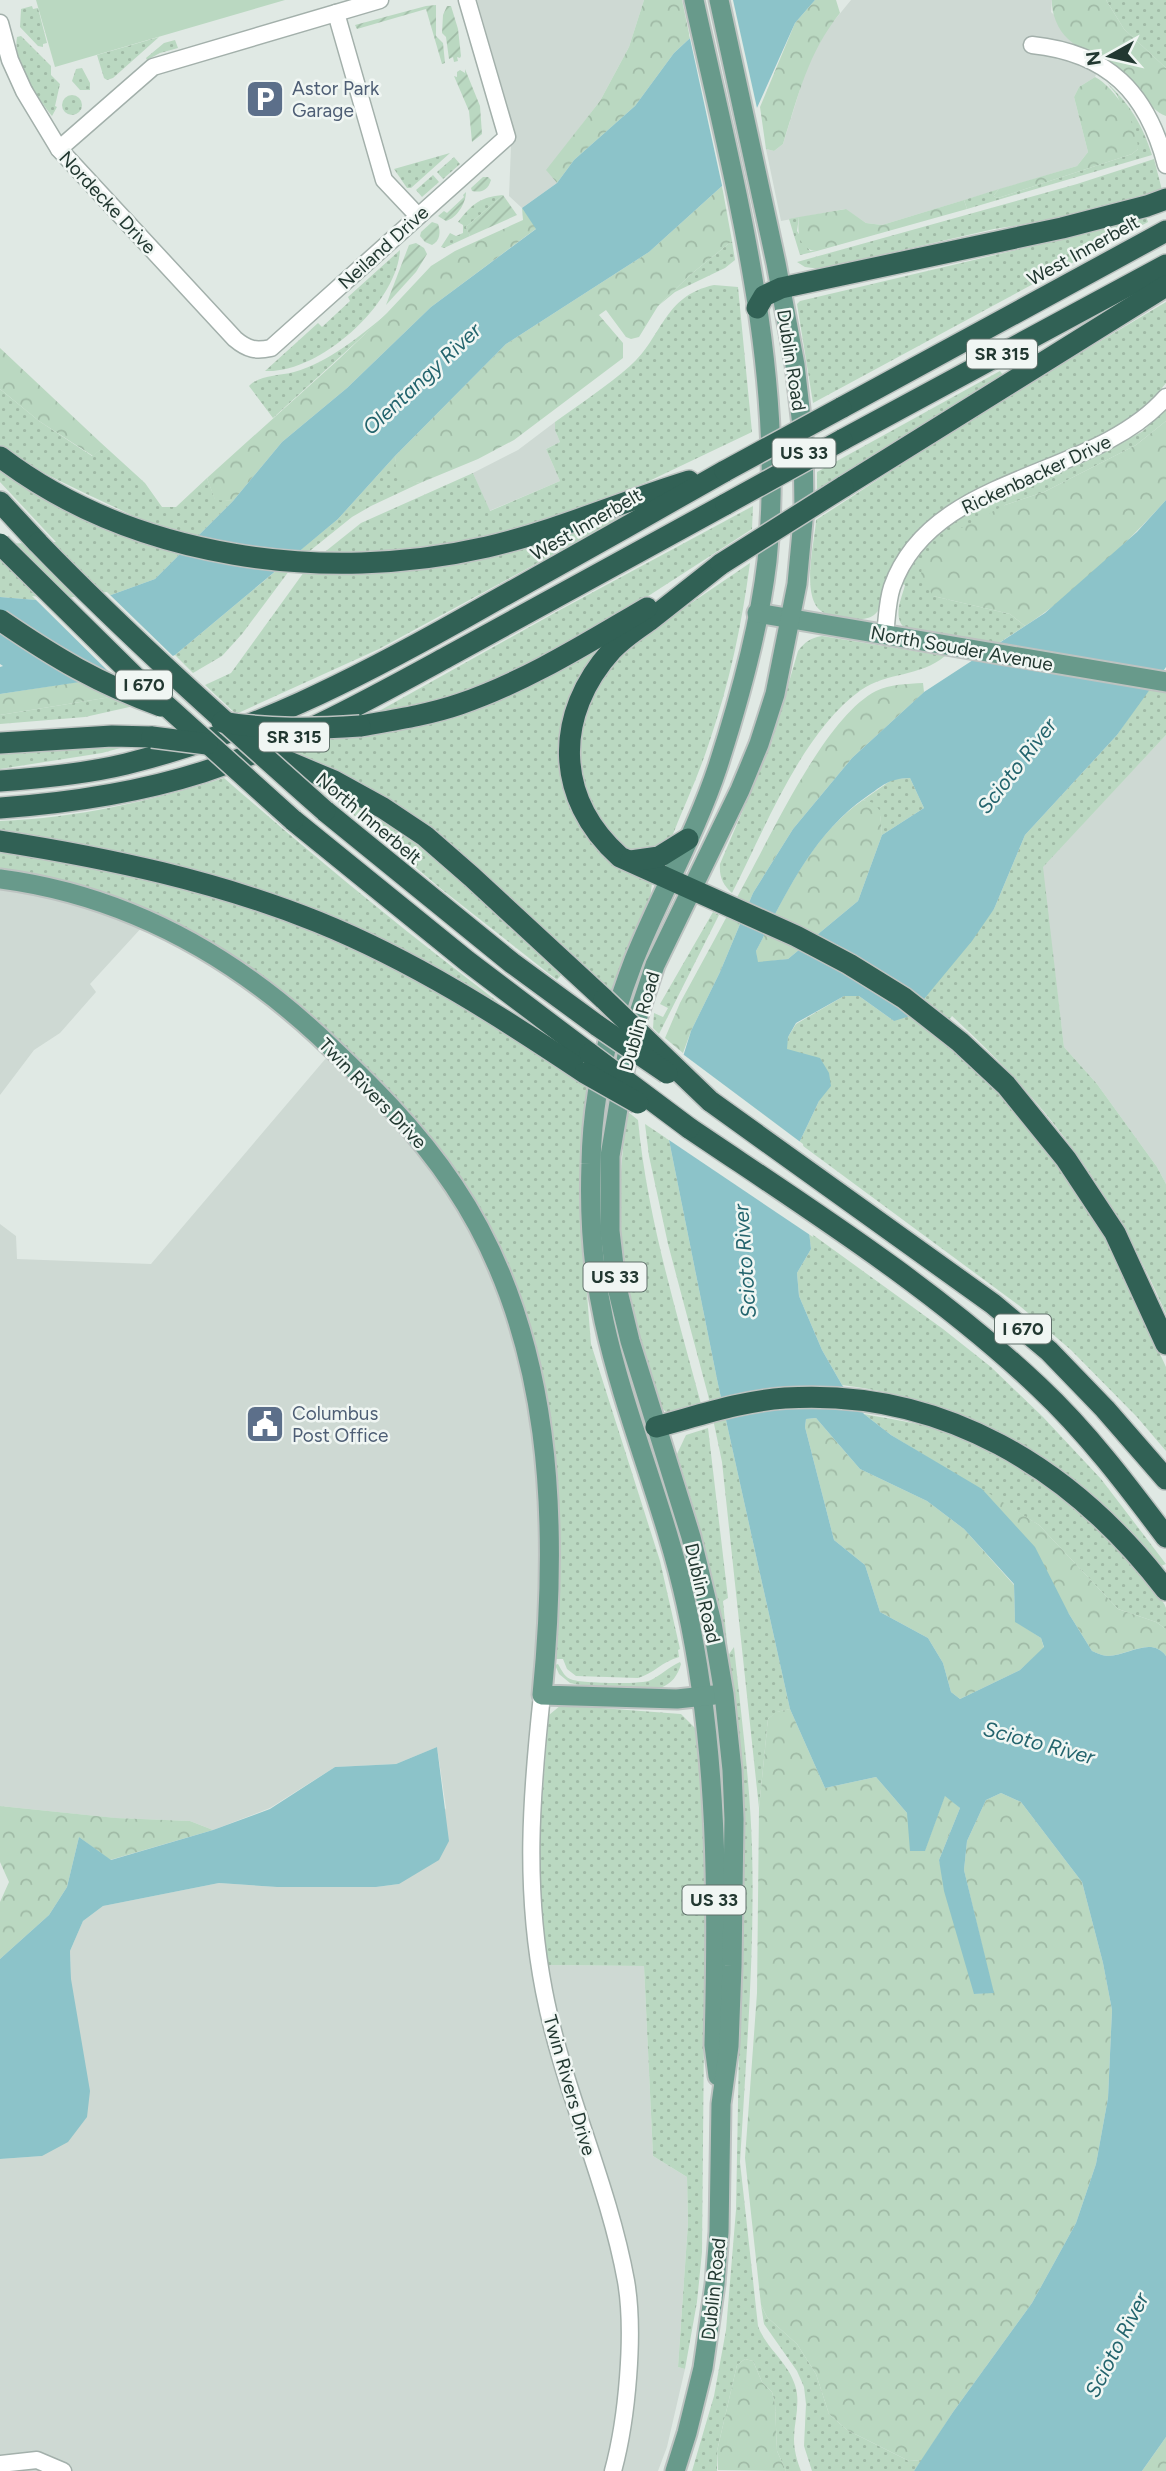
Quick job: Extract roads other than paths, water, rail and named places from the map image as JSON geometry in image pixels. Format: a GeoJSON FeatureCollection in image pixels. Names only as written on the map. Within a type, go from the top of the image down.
{"type":"FeatureCollection","features":[{"type":"Feature","properties":{"kind":"highway"},"geometry":{"type":"LineString","coordinates":[[757,308],[764,296],[781,288],[994,243],[1157,202]]}},
{"type":"Feature","properties":{"kind":"highway","name":"West Innerbelt"},"geometry":{"type":"LineString","coordinates":[[0,781],[46,778],[125,765],[195,746],[286,711],[421,644],[725,471],[1161,233]]}},
{"type":"Feature","properties":{"kind":"highway"},"geometry":{"type":"LineString","coordinates":[[0,620],[51,655],[116,690],[186,715],[239,725],[316,729],[360,726],[458,705],[502,688],[559,659],[721,564],[842,487],[1165,272]]}},
{"type":"Feature","properties":{"kind":"highway","name":"SR 315"},"geometry":{"type":"LineString","coordinates":[[0,808],[49,805],[130,792],[204,771],[297,736],[551,601],[842,440],[1165,272]]}},
{"type":"Feature","properties":{"kind":"highway"},"geometry":{"type":"LineString","coordinates":[[0,457],[14,468],[71,500],[171,540],[293,563],[332,564],[433,557],[487,547],[571,523],[638,497],[725,471]]}},
{"type":"Feature","properties":{"kind":"highway","name":"North Innerbelt"},"geometry":{"type":"LineString","coordinates":[[0,502],[99,606],[163,667],[325,811],[512,963],[598,1026],[710,1101]]}},
{"type":"Feature","properties":{"kind":"highway","name":"I 670"},"geometry":{"type":"LineString","coordinates":[[0,544],[139,681],[293,820],[588,1063],[610,1088],[689,1128],[862,1245],[969,1326],[1040,1388],[1086,1436],[1166,1537]]}},
{"type":"Feature","properties":{"kind":"highway"},"geometry":{"type":"LineString","coordinates":[[721,564],[614,648],[594,672],[578,702],[571,725],[569,754],[572,780],[589,822],[605,843],[629,862],[796,936],[849,964],[904,998],[960,1042],[1006,1085],[1066,1159],[1115,1233],[1166,1344]]}},
{"type":"Feature","properties":{"kind":"highway"},"geometry":{"type":"LineString","coordinates":[[0,743],[112,736],[152,737],[220,746],[284,760],[334,781],[383,808],[425,836],[604,999],[710,1101]]}},
{"type":"Feature","properties":{"kind":"highway"},"geometry":{"type":"LineString","coordinates":[[629,862],[659,857],[688,839]]}},
{"type":"Feature","properties":{"kind":"highway"},"geometry":{"type":"LineString","coordinates":[[0,841],[109,860],[198,881],[318,922],[412,965],[588,1063]]}},
{"type":"Feature","properties":{"kind":"highway","name":"I 670"},"geometry":{"type":"LineString","coordinates":[[710,1101],[993,1304],[1049,1351],[1105,1409],[1166,1479]]}},
{"type":"Feature","properties":{"kind":"highway"},"geometry":{"type":"LineString","coordinates":[[656,1427],[758,1402],[827,1397],[876,1401],[930,1414],[970,1429],[1016,1452],[1071,1492],[1120,1535],[1166,1590]]}},
{"type":"Feature","properties":{"kind":"main road","name":"Dublin Road"},"geometry":{"type":"LineString","coordinates":[[694,0],[737,199],[757,308],[769,403],[771,496],[766,565],[727,737],[715,774],[636,956],[608,1034],[596,1105],[590,1203],[595,1270],[603,1315],[624,1394],[674,1554],[703,1696],[713,1816],[714,2045],[721,2104]]}},
{"type":"Feature","properties":{"kind":"main road","name":"Dublin Road"},"geometry":{"type":"LineString","coordinates":[[675,2471],[687,2433],[709,2338],[719,2232],[721,2104],[729,2046],[734,1819],[724,1694],[712,1623],[691,1537],[630,1341],[616,1283],[610,1231],[610,1156],[629,1043],[655,965],[740,790],[759,744],[777,683],[791,618],[802,537],[804,457],[800,401],[781,288],[719,0]]}},
{"type":"Feature","properties":{"kind":"main road","name":"North Souder Avenue"},"geometry":{"type":"LineString","coordinates":[[757,613],[1166,682]]}},
{"type":"Feature","properties":{"kind":"main road","name":"Twin Rivers Drive"},"geometry":{"type":"LineString","coordinates":[[0,879],[49,887],[110,904],[176,934],[239,973],[275,998],[349,1065],[406,1124],[455,1187],[480,1230],[512,1304],[539,1412],[550,1513],[549,1584],[542,1695]]}},
{"type":"Feature","properties":{"kind":"main road"},"geometry":{"type":"LineString","coordinates":[[593,1137],[603,1173],[603,1224],[609,1282],[618,1329],[636,1390],[656,1427]]}},
{"type":"Feature","properties":{"kind":"main road"},"geometry":{"type":"LineString","coordinates":[[542,1695],[652,1699],[724,1694]]}},
{"type":"Feature","properties":{"kind":"street"},"geometry":{"type":"LineString","coordinates":[[59,149],[153,67],[380,0]]}},
{"type":"Feature","properties":{"kind":"street","name":"Neiland Drive"},"geometry":{"type":"LineString","coordinates":[[257,351],[271,348],[507,137],[467,0]]}},
{"type":"Feature","properties":{"kind":"street"},"geometry":{"type":"LineString","coordinates":[[336,13],[384,180],[418,216]]}},
{"type":"Feature","properties":{"kind":"street","name":"Nordecke Drive"},"geometry":{"type":"LineString","coordinates":[[0,23],[10,60],[24,91],[59,149],[236,339],[244,347],[257,351]]}},
{"type":"Feature","properties":{"kind":"street"},"geometry":{"type":"LineString","coordinates":[[1032,46],[1061,48],[1082,56],[1119,79],[1146,113],[1157,135],[1166,165]]}},
{"type":"Feature","properties":{"kind":"street","name":"Rickenbacker Drive"},"geometry":{"type":"LineString","coordinates":[[885,635],[892,589],[911,550],[930,530],[952,513],[976,500],[1103,444],[1130,429],[1152,413],[1166,397]]}},
{"type":"Feature","properties":{"kind":"street","name":"Twin Rivers Drive"},"geometry":{"type":"LineString","coordinates":[[542,1695],[530,1840],[530,1892],[535,1940],[555,2041],[619,2249],[629,2317],[624,2409],[613,2471]]}},
{"type":"Feature","properties":{"kind":"street"},"geometry":{"type":"LineString","coordinates":[[0,2464],[37,2460],[63,2471]]}},
{"type":"Feature","properties":{"kind":"water","name":"Olentangy River"},"geometry":{"type":"Polygon","coordinates":[[[731,0],[815,0],[795,23],[722,186],[649,252],[506,344],[395,456],[338,519],[175,655],[133,674],[0,694],[0,667],[3,666],[0,664],[0,597],[61,602],[111,595],[155,579],[233,501],[282,442],[347,388],[431,307],[536,229],[522,208],[557,183],[574,160],[635,106],[674,53],[731,0]]]}},
{"type":"Feature","properties":{"kind":"water","name":"Scioto River"},"geometry":{"type":"Polygon","coordinates":[[[1166,500],[1166,667],[1117,735],[1025,835],[994,909],[972,941],[910,1016],[894,1021],[859,996],[844,996],[796,1023],[788,1037],[787,1049],[820,1058],[829,1073],[831,1086],[819,1101],[799,1143],[811,1249],[797,1273],[799,1296],[822,1350],[842,1385],[864,1414],[891,1435],[982,1489],[1035,1547],[1069,1614],[1092,1651],[1108,1656],[1146,1647],[1160,1650],[1166,1656],[1166,2437],[1142,2471],[914,2471],[1032,2303],[1076,2223],[1096,2164],[1108,2098],[1112,2010],[1082,1882],[1021,1802],[1001,1793],[986,1800],[967,1841],[964,1870],[994,1993],[974,1994],[944,1891],[939,1860],[960,1808],[945,1796],[925,1851],[910,1851],[907,1813],[876,1777],[825,1788],[790,1709],[718,1384],[669,1140],[672,1092],[691,1031],[720,972],[753,893],[793,829],[852,758],[924,692],[1045,613],[1137,532],[1166,500]],[[910,778],[891,781],[866,797],[847,812],[815,847],[756,951],[758,962],[788,959],[858,901],[882,835],[924,808],[910,778]],[[816,1418],[806,1419],[805,1427],[834,1540],[865,1565],[880,1612],[928,1638],[943,1663],[951,1692],[960,1699],[1020,1670],[1044,1647],[1041,1638],[1015,1622],[1014,1584],[964,1529],[927,1501],[860,1469],[816,1418]]]}},
{"type":"Feature","properties":{"kind":"water"},"geometry":{"type":"Polygon","coordinates":[[[437,1747],[449,1841],[439,1860],[399,1884],[376,1887],[277,1887],[219,1883],[103,1906],[83,1921],[70,1951],[71,1979],[90,2091],[87,2117],[68,2142],[42,2156],[0,2159],[0,1959],[49,1915],[67,1887],[79,1837],[111,1860],[213,1830],[270,1809],[335,1767],[396,1764],[437,1747]]]}},
{"type":"Feature","properties":{"kind":"place","name":"Astor Park Garage"},"geometry":{"type":"Point","coordinates":[265,99]}},
{"type":"Feature","properties":{"kind":"place","name":"Columbus Post Office"},"geometry":{"type":"Point","coordinates":[265,1424]}}]}
